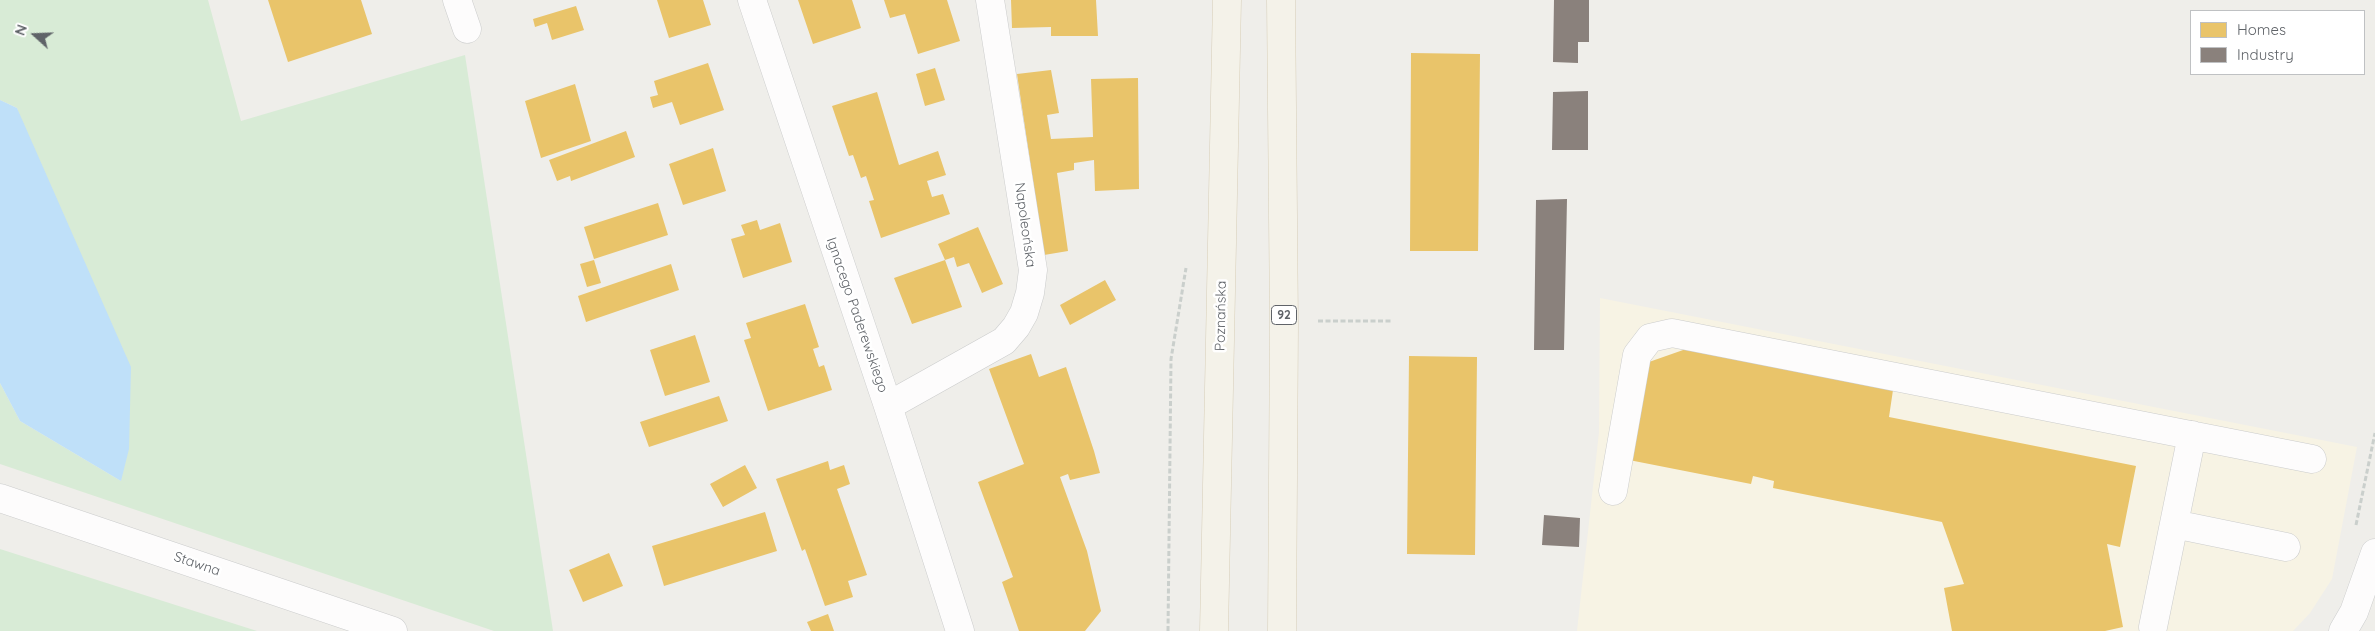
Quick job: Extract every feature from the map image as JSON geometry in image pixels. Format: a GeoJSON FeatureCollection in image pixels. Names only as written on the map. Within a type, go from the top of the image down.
{"type":"FeatureCollection","features":[{"type":"Feature","properties":{"kind":"main road","name":"Poznańska"},"geometry":{"type":"LineString","coordinates":[[1214,631],[1227,0]]}},
{"type":"Feature","properties":{"kind":"main road","name":"92"},"geometry":{"type":"LineString","coordinates":[[1282,0],[1284,324],[1282,631]]}},
{"type":"Feature","properties":{"kind":"street"},"geometry":{"type":"LineString","coordinates":[[457,0],[466,29]]}},
{"type":"Feature","properties":{"kind":"street","name":"Ignacego Paderewskiego"},"geometry":{"type":"LineString","coordinates":[[752,0],[888,406],[960,631]]}},
{"type":"Feature","properties":{"kind":"street","name":"Napoleońska"},"geometry":{"type":"LineString","coordinates":[[888,406],[1004,341],[1016,328],[1024,313],[1030,293],[1032,270],[990,0]]}},
{"type":"Feature","properties":{"kind":"street"},"geometry":{"type":"LineString","coordinates":[[1613,492],[1637,355],[1650,338],[1672,332],[2312,459]]}},
{"type":"Feature","properties":{"kind":"street"},"geometry":{"type":"LineString","coordinates":[[2153,627],[2192,435]]}},
{"type":"Feature","properties":{"kind":"street","name":"Stawna"},"geometry":{"type":"LineString","coordinates":[[0,498],[394,631]]}},
{"type":"Feature","properties":{"kind":"street"},"geometry":{"type":"LineString","coordinates":[[2174,524],[2286,547]]}},
{"type":"Feature","properties":{"kind":"street"},"geometry":{"type":"LineString","coordinates":[[2343,631],[2354,612],[2375,553]]}},
{"type":"Feature","properties":{"kind":"path"},"geometry":{"type":"LineString","coordinates":[[1168,631],[1171,359],[1187,261]]}},
{"type":"Feature","properties":{"kind":"path"},"geometry":{"type":"LineString","coordinates":[[1314,321],[1393,321]]}},
{"type":"Feature","properties":{"kind":"shaded area"},"geometry":{"type":"Polygon","coordinates":[[[1600,298],[2357,447],[2332,579],[2310,613],[2293,631],[1577,631],[1599,432],[1600,298]]]}},
{"type":"Feature","properties":{"kind":"green space"},"geometry":{"type":"Polygon","coordinates":[[[0,0],[208,0],[241,121],[465,55],[553,631],[494,631],[0,464],[0,383],[20,421],[121,481],[17,108],[0,100],[0,0]]]}},
{"type":"Feature","properties":{"kind":"green space"},"geometry":{"type":"Polygon","coordinates":[[[0,549],[257,631],[0,631],[0,549]]]}},
{"type":"Feature","properties":{"kind":"water"},"geometry":{"type":"Polygon","coordinates":[[[0,100],[17,108],[131,367],[129,449],[121,481],[20,421],[0,383],[0,100]]]}},
{"type":"Feature","properties":{"kind":"building: Homes"},"geometry":{"type":"Polygon","coordinates":[[[268,0],[361,0],[372,34],[288,62],[268,0]]]}},
{"type":"Feature","properties":{"kind":"building: Homes"},"geometry":{"type":"Polygon","coordinates":[[[657,0],[703,0],[711,25],[669,38],[657,0]]]}},
{"type":"Feature","properties":{"kind":"building: Homes"},"geometry":{"type":"Polygon","coordinates":[[[798,0],[852,0],[861,28],[813,44],[798,0]]]}},
{"type":"Feature","properties":{"kind":"building: Homes"},"geometry":{"type":"Polygon","coordinates":[[[884,0],[947,0],[960,41],[918,54],[905,14],[890,18],[884,0]]]}},
{"type":"Feature","properties":{"kind":"building: Homes"},"geometry":{"type":"Polygon","coordinates":[[[1011,0],[1096,0],[1098,36],[1051,36],[1051,27],[1012,28],[1011,0]]]}},
{"type":"Feature","properties":{"kind":"building: Homes"},"geometry":{"type":"Polygon","coordinates":[[[576,6],[584,30],[552,40],[547,23],[535,27],[533,19],[576,6]]]}},
{"type":"Feature","properties":{"kind":"building: Homes"},"geometry":{"type":"Polygon","coordinates":[[[1411,53],[1480,54],[1478,251],[1410,251],[1411,53]]]}},
{"type":"Feature","properties":{"kind":"building: Homes"},"geometry":{"type":"Polygon","coordinates":[[[708,63],[724,110],[680,125],[672,102],[653,108],[650,97],[658,95],[654,81],[708,63]]]}},
{"type":"Feature","properties":{"kind":"building: Homes"},"geometry":{"type":"Polygon","coordinates":[[[935,68],[945,100],[925,106],[916,74],[935,68]]]}},
{"type":"Feature","properties":{"kind":"building: Homes"},"geometry":{"type":"Polygon","coordinates":[[[1051,70],[1059,113],[1047,115],[1051,139],[1093,137],[1091,79],[1138,78],[1139,189],[1095,191],[1094,160],[1074,163],[1074,170],[1057,173],[1068,251],[1044,255],[1017,74],[1051,70]]]}},
{"type":"Feature","properties":{"kind":"building: Homes"},"geometry":{"type":"Polygon","coordinates":[[[575,84],[591,141],[541,158],[525,101],[575,84]]]}},
{"type":"Feature","properties":{"kind":"building: Homes"},"geometry":{"type":"Polygon","coordinates":[[[877,92],[899,165],[938,151],[946,175],[927,181],[932,197],[943,194],[950,214],[881,238],[869,201],[874,200],[866,176],[861,178],[853,155],[849,156],[832,106],[877,92]]]}},
{"type":"Feature","properties":{"kind":"building: Homes"},"geometry":{"type":"Polygon","coordinates":[[[626,131],[635,157],[571,181],[570,176],[557,181],[549,160],[626,131]]]}},
{"type":"Feature","properties":{"kind":"building: Homes"},"geometry":{"type":"Polygon","coordinates":[[[713,148],[726,191],[683,205],[669,164],[713,148]]]}},
{"type":"Feature","properties":{"kind":"building: Homes"},"geometry":{"type":"Polygon","coordinates":[[[658,203],[668,235],[594,259],[584,227],[658,203]]]}},
{"type":"Feature","properties":{"kind":"building: Homes"},"geometry":{"type":"Polygon","coordinates":[[[757,220],[760,230],[780,223],[792,262],[743,278],[731,239],[745,235],[741,225],[757,220]]]}},
{"type":"Feature","properties":{"kind":"building: Homes"},"geometry":{"type":"Polygon","coordinates":[[[978,227],[1003,284],[982,293],[969,263],[957,267],[954,257],[945,260],[938,244],[978,227]]]}},
{"type":"Feature","properties":{"kind":"building: Homes"},"geometry":{"type":"Polygon","coordinates":[[[594,260],[601,283],[587,287],[580,264],[594,260]]]}},
{"type":"Feature","properties":{"kind":"building: Homes"},"geometry":{"type":"Polygon","coordinates":[[[945,260],[962,307],[912,324],[894,278],[945,260]]]}},
{"type":"Feature","properties":{"kind":"building: Homes"},"geometry":{"type":"Polygon","coordinates":[[[671,264],[679,290],[586,322],[578,296],[671,264]]]}},
{"type":"Feature","properties":{"kind":"building: Homes"},"geometry":{"type":"Polygon","coordinates":[[[1105,280],[1116,300],[1070,325],[1060,305],[1105,280]]]}},
{"type":"Feature","properties":{"kind":"building: Homes"},"geometry":{"type":"Polygon","coordinates":[[[805,304],[819,347],[813,349],[819,367],[824,365],[832,390],[768,411],[744,340],[751,338],[746,323],[805,304]]]}},
{"type":"Feature","properties":{"kind":"building: Homes"},"geometry":{"type":"Polygon","coordinates":[[[695,335],[710,382],[665,396],[650,350],[695,335]]]}},
{"type":"Feature","properties":{"kind":"building: Homes"},"geometry":{"type":"Polygon","coordinates":[[[1686,349],[1893,390],[1889,417],[2136,466],[2120,547],[2107,544],[2123,627],[2105,631],[1952,631],[1944,588],[1964,584],[1942,522],[1773,488],[1774,481],[1753,476],[1751,484],[1629,460],[1649,362],[1686,349]]]}},
{"type":"Feature","properties":{"kind":"building: Homes"},"geometry":{"type":"Polygon","coordinates":[[[1031,354],[1039,377],[1066,367],[1100,473],[1070,480],[1068,474],[1060,477],[1087,551],[1101,611],[1085,631],[1019,631],[1002,582],[1013,577],[978,482],[1024,464],[989,369],[1031,354]]]}},
{"type":"Feature","properties":{"kind":"building: Homes"},"geometry":{"type":"Polygon","coordinates":[[[1409,356],[1477,357],[1475,555],[1407,554],[1409,356]]]}},
{"type":"Feature","properties":{"kind":"building: Homes"},"geometry":{"type":"Polygon","coordinates":[[[719,396],[728,421],[649,447],[640,422],[719,396]]]}},
{"type":"Feature","properties":{"kind":"building: Homes"},"geometry":{"type":"Polygon","coordinates":[[[828,461],[830,470],[844,465],[850,484],[837,489],[867,575],[848,581],[853,597],[825,606],[805,549],[802,551],[776,479],[828,461]]]}},
{"type":"Feature","properties":{"kind":"building: Homes"},"geometry":{"type":"Polygon","coordinates":[[[745,465],[757,488],[723,507],[710,484],[745,465]]]}},
{"type":"Feature","properties":{"kind":"building: Homes"},"geometry":{"type":"Polygon","coordinates":[[[765,512],[777,551],[664,586],[652,546],[765,512]]]}},
{"type":"Feature","properties":{"kind":"building: Homes"},"geometry":{"type":"Polygon","coordinates":[[[609,553],[623,586],[583,602],[569,570],[609,553]]]}},
{"type":"Feature","properties":{"kind":"building: Homes"},"geometry":{"type":"Polygon","coordinates":[[[828,614],[834,631],[811,631],[807,622],[828,614]]]}},
{"type":"Feature","properties":{"kind":"building: Industry"},"geometry":{"type":"Polygon","coordinates":[[[1554,0],[1589,0],[1589,42],[1578,42],[1578,63],[1553,62],[1554,0]]]}},
{"type":"Feature","properties":{"kind":"building: Industry"},"geometry":{"type":"Polygon","coordinates":[[[1588,91],[1588,150],[1552,150],[1553,92],[1588,91]]]}},
{"type":"Feature","properties":{"kind":"building: Industry"},"geometry":{"type":"Polygon","coordinates":[[[1567,199],[1564,350],[1534,350],[1536,200],[1567,199]]]}},
{"type":"Feature","properties":{"kind":"building: Industry"},"geometry":{"type":"Polygon","coordinates":[[[1544,515],[1580,518],[1579,547],[1542,545],[1544,515]]]}}]}
